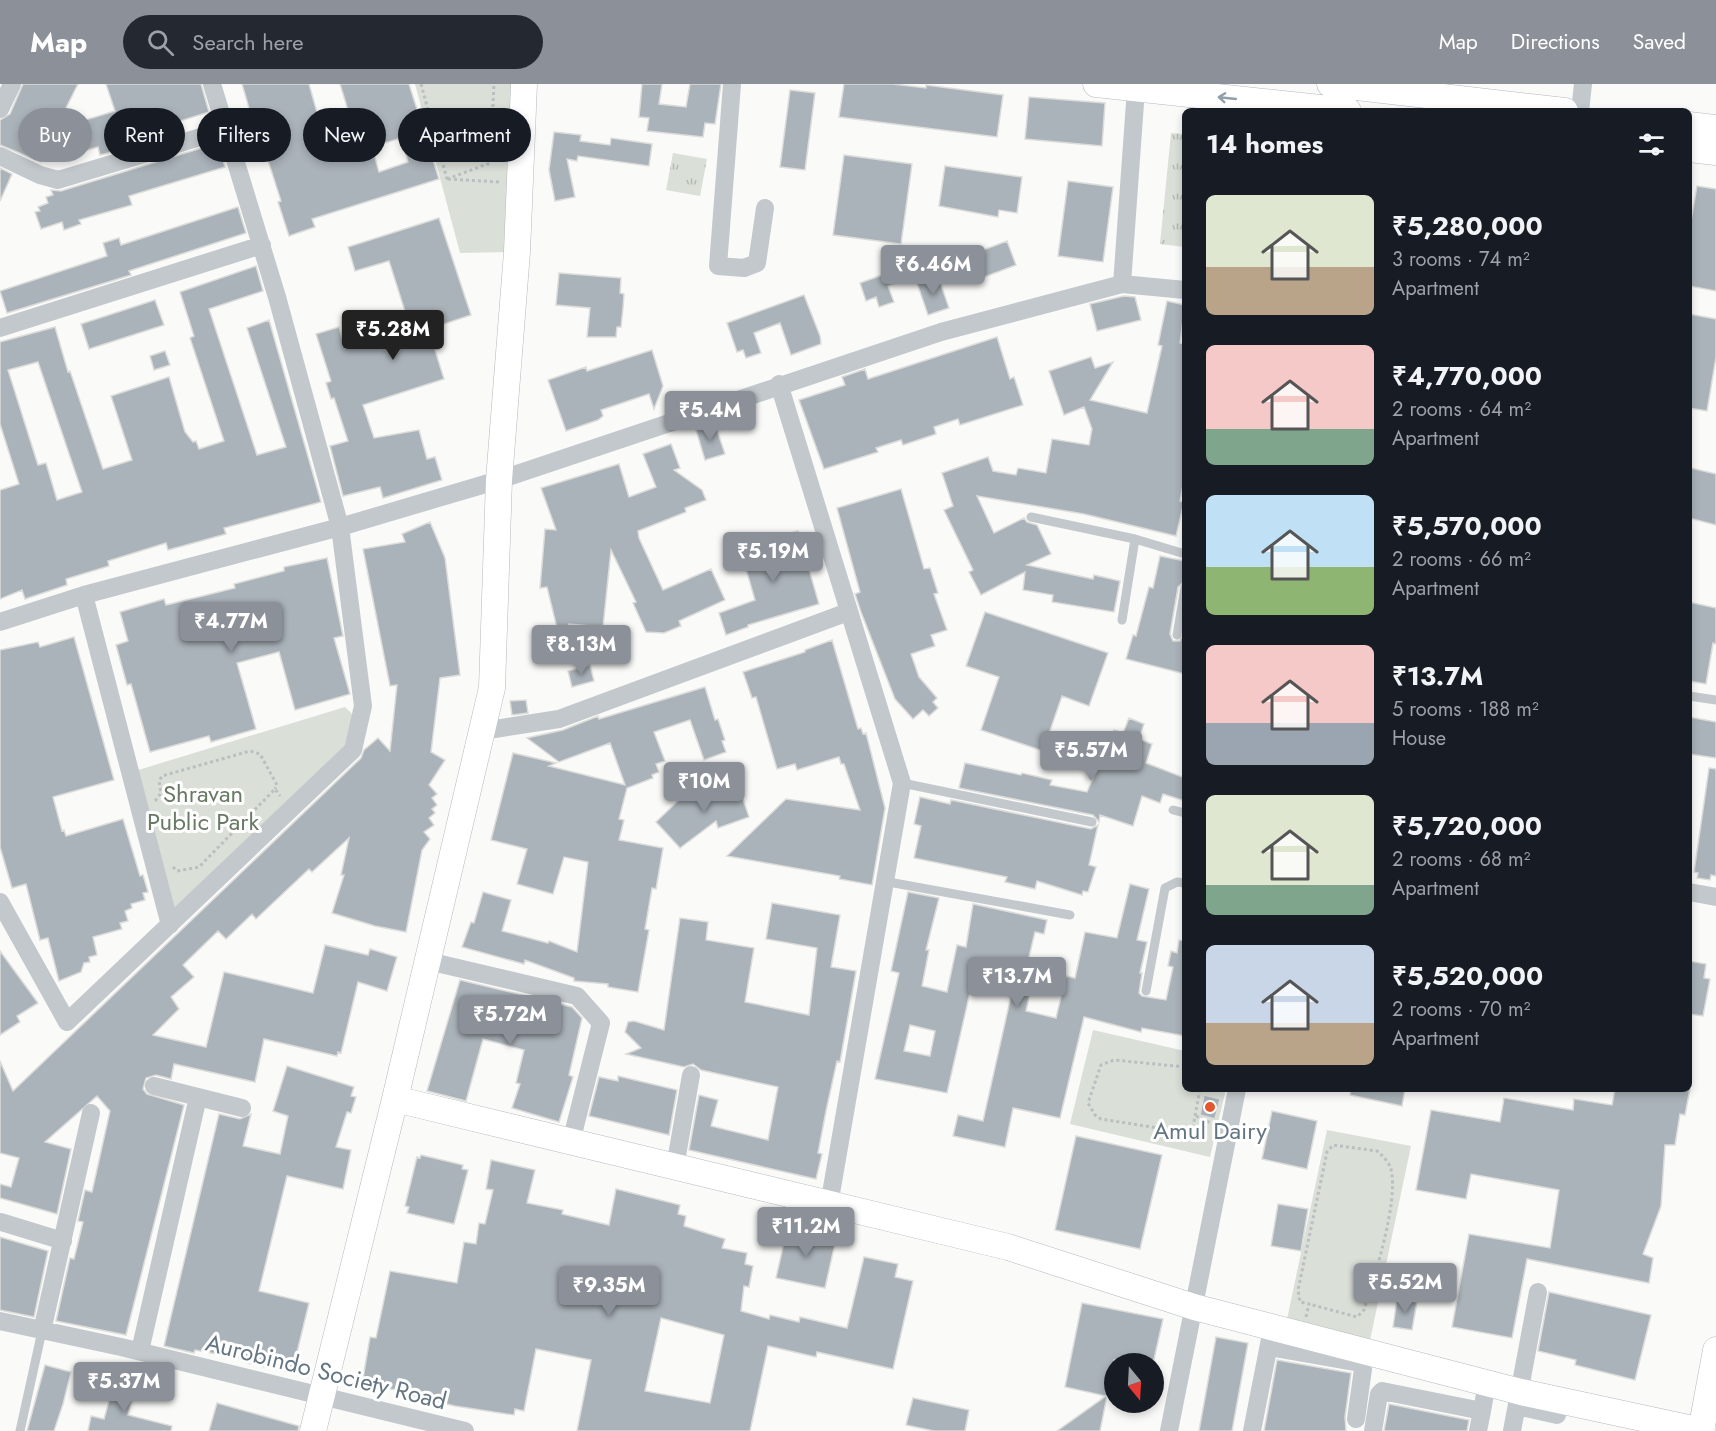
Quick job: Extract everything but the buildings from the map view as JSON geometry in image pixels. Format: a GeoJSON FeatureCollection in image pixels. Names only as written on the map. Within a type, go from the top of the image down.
{"type":"FeatureCollection","features":[{"type":"Feature","properties":{"kind":"street"},"geometry":{"type":"LineString","coordinates":[[0,109],[12,84]]}},
{"type":"Feature","properties":{"kind":"street"},"geometry":{"type":"LineString","coordinates":[[212,84],[220,108]]}},
{"type":"Feature","properties":{"kind":"street"},"geometry":{"type":"LineString","coordinates":[[313,1431],[395,1100],[492,688],[499,480],[517,252],[524,84]]}},
{"type":"Feature","properties":{"kind":"street"},"geometry":{"type":"LineString","coordinates":[[732,84],[718,266],[744,268],[757,263],[765,208]]}},
{"type":"Feature","properties":{"kind":"street"},"geometry":{"type":"LineString","coordinates":[[1096,84],[1137,86],[1323,108]]}},
{"type":"Feature","properties":{"kind":"street"},"geometry":{"type":"LineString","coordinates":[[1330,84],[1369,86],[1438,104],[1511,108]]}},
{"type":"Feature","properties":{"kind":"street"},"geometry":{"type":"LineString","coordinates":[[1580,108],[1583,84]]}},
{"type":"Feature","properties":{"kind":"street"},"geometry":{"type":"LineString","coordinates":[[1122,284],[1137,86]]}},
{"type":"Feature","properties":{"kind":"street"},"geometry":{"type":"LineString","coordinates":[[1692,125],[1716,128]]}},
{"type":"Feature","properties":{"kind":"street"},"geometry":{"type":"LineString","coordinates":[[0,156],[40,175],[58,180],[197,138]]}},
{"type":"Feature","properties":{"kind":"street"},"geometry":{"type":"LineString","coordinates":[[1692,149],[1716,152]]}},
{"type":"Feature","properties":{"kind":"street"},"geometry":{"type":"LineString","coordinates":[[0,902],[67,1022],[352,750],[363,706],[340,527],[237,162]]}},
{"type":"Feature","properties":{"kind":"street"},"geometry":{"type":"LineString","coordinates":[[0,328],[262,244]]}},
{"type":"Feature","properties":{"kind":"street"},"geometry":{"type":"LineString","coordinates":[[0,622],[84,595],[340,527],[499,480],[779,384],[941,332],[1122,284],[1182,290]]}},
{"type":"Feature","properties":{"kind":"street"},"geometry":{"type":"LineString","coordinates":[[779,384],[902,783],[883,881],[829,1205]]}},
{"type":"Feature","properties":{"kind":"street"},"geometry":{"type":"LineString","coordinates":[[84,595],[170,925]]}},
{"type":"Feature","properties":{"kind":"street"},"geometry":{"type":"LineString","coordinates":[[482,730],[559,719],[848,612]]}},
{"type":"Feature","properties":{"kind":"street"},"geometry":{"type":"LineString","coordinates":[[1692,893],[1716,897]]}},
{"type":"Feature","properties":{"kind":"street"},"geometry":{"type":"LineString","coordinates":[[428,962],[577,996],[601,1023],[571,1142]]}},
{"type":"Feature","properties":{"kind":"street"},"geometry":{"type":"LineString","coordinates":[[675,1167],[691,1076]]}},
{"type":"Feature","properties":{"kind":"street"},"geometry":{"type":"LineString","coordinates":[[154,1086],[242,1108]]}},
{"type":"Feature","properties":{"kind":"street"},"geometry":{"type":"LineString","coordinates":[[1169,1431],[1236,1092]]}},
{"type":"Feature","properties":{"kind":"street"},"geometry":{"type":"LineString","coordinates":[[140,1351],[198,1097]]}},
{"type":"Feature","properties":{"kind":"street"},"geometry":{"type":"LineString","coordinates":[[395,1100],[1008,1247],[1194,1307],[1271,1337],[1339,1352],[1397,1359],[1487,1383],[1557,1415]]}},
{"type":"Feature","properties":{"kind":"street"},"geometry":{"type":"LineString","coordinates":[[42,1331],[91,1113]]}},
{"type":"Feature","properties":{"kind":"street"},"geometry":{"type":"LineString","coordinates":[[1,1222],[63,1241]]}},
{"type":"Feature","properties":{"kind":"street"},"geometry":{"type":"LineString","coordinates":[[1512,1431],[1538,1292]]}},
{"type":"Feature","properties":{"kind":"street","name":"Aurobindo Society Road"},"geometry":{"type":"LineString","coordinates":[[0,1321],[140,1351],[465,1431]]}},
{"type":"Feature","properties":{"kind":"street"},"geometry":{"type":"LineString","coordinates":[[1252,1431],[1271,1337]]}},
{"type":"Feature","properties":{"kind":"street"},"geometry":{"type":"LineString","coordinates":[[1519,1399],[1702,1431],[1716,1350]]}},
{"type":"Feature","properties":{"kind":"street"},"geometry":{"type":"LineString","coordinates":[[1339,1352],[1360,1363],[1363,1369],[1356,1419]]}},
{"type":"Feature","properties":{"kind":"street"},"geometry":{"type":"LineString","coordinates":[[1390,1392],[1397,1359]]}},
{"type":"Feature","properties":{"kind":"street"},"geometry":{"type":"LineString","coordinates":[[1478,1431],[1487,1383]]}},
{"type":"Feature","properties":{"kind":"street"},"geometry":{"type":"LineString","coordinates":[[1373,1431],[1379,1394],[1382,1391],[1482,1411]]}},
{"type":"Feature","properties":{"kind":"lane"},"geometry":{"type":"LineString","coordinates":[[1031,517],[1134,539],[1182,553]]}},
{"type":"Feature","properties":{"kind":"lane"},"geometry":{"type":"LineString","coordinates":[[1122,620],[1134,539]]}},
{"type":"Feature","properties":{"kind":"lane"},"geometry":{"type":"LineString","coordinates":[[1177,634],[1182,605]]}},
{"type":"Feature","properties":{"kind":"lane"},"geometry":{"type":"LineString","coordinates":[[1692,696],[1716,699]]}},
{"type":"Feature","properties":{"kind":"lane"},"geometry":{"type":"LineString","coordinates":[[902,783],[1092,822]]}},
{"type":"Feature","properties":{"kind":"lane"},"geometry":{"type":"LineString","coordinates":[[1173,810],[1182,812]]}},
{"type":"Feature","properties":{"kind":"lane"},"geometry":{"type":"LineString","coordinates":[[883,881],[1070,915]]}},
{"type":"Feature","properties":{"kind":"lane"},"geometry":{"type":"LineString","coordinates":[[1146,991],[1165,888],[1177,882],[1182,883]]}},
{"type":"Feature","properties":{"kind":"lane"},"geometry":{"type":"LineString","coordinates":[[20,1431],[42,1331]]}},
{"type":"Feature","properties":{"kind":"path"},"geometry":{"type":"LineString","coordinates":[[420,84],[447,179]]}},
{"type":"Feature","properties":{"kind":"path"},"geometry":{"type":"LineString","coordinates":[[447,179],[490,163],[494,84]]}},
{"type":"Feature","properties":{"kind":"path"},"geometry":{"type":"LineString","coordinates":[[447,179],[509,182]]}},
{"type":"Feature","properties":{"kind":"path"},"geometry":{"type":"LineString","coordinates":[[151,809],[160,793],[159,781],[162,776],[250,751],[260,754],[274,779],[275,789],[280,797]]}},
{"type":"Feature","properties":{"kind":"path"},"geometry":{"type":"LineString","coordinates":[[170,864],[177,872],[199,867],[275,789]]}},
{"type":"Feature","properties":{"kind":"path"},"geometry":{"type":"LineString","coordinates":[[1182,1067],[1114,1060],[1101,1065],[1088,1103],[1095,1115],[1101,1119],[1183,1132],[1193,1127],[1199,1092]]}},
{"type":"Feature","properties":{"kind":"path"},"geometry":{"type":"LineString","coordinates":[[1333,1145],[1377,1151],[1391,1170],[1391,1192],[1384,1245],[1364,1310],[1357,1317],[1309,1304],[1300,1302],[1298,1290],[1327,1152],[1333,1145]]}},
{"type":"Feature","properties":{"kind":"path"},"geometry":{"type":"LineString","coordinates":[[1306,1320],[1309,1304]]}},
{"type":"Feature","properties":{"kind":"green space"},"geometry":{"type":"Polygon","coordinates":[[[415,84],[512,84],[511,108],[421,108],[415,84]]]}},
{"type":"Feature","properties":{"kind":"green space"},"geometry":{"type":"Polygon","coordinates":[[[1171,133],[1182,134],[1182,247],[1160,244],[1171,133]]]}},
{"type":"Feature","properties":{"kind":"green space"},"geometry":{"type":"Polygon","coordinates":[[[673,153],[707,159],[700,196],[666,190],[673,153]]]}},
{"type":"Feature","properties":{"kind":"green space"},"geometry":{"type":"Polygon","coordinates":[[[436,162],[510,162],[508,252],[460,253],[436,162]]]}},
{"type":"Feature","properties":{"kind":"green space","name":"Shravan Public Park"},"geometry":{"type":"Polygon","coordinates":[[[345,707],[354,716],[347,747],[172,914],[135,771],[345,707]]]}},
{"type":"Feature","properties":{"kind":"green space"},"geometry":{"type":"Polygon","coordinates":[[[1093,1030],[1182,1050],[1182,1092],[1225,1092],[1210,1157],[1070,1124],[1093,1030]]]}},
{"type":"Feature","properties":{"kind":"green space"},"geometry":{"type":"Polygon","coordinates":[[[1327,1130],[1411,1146],[1369,1345],[1286,1324],[1327,1130]]]}},
{"type":"Feature","properties":{"kind":"place","name":"Amul Dairy"},"geometry":{"type":"Point","coordinates":[1210,1107]}}]}
